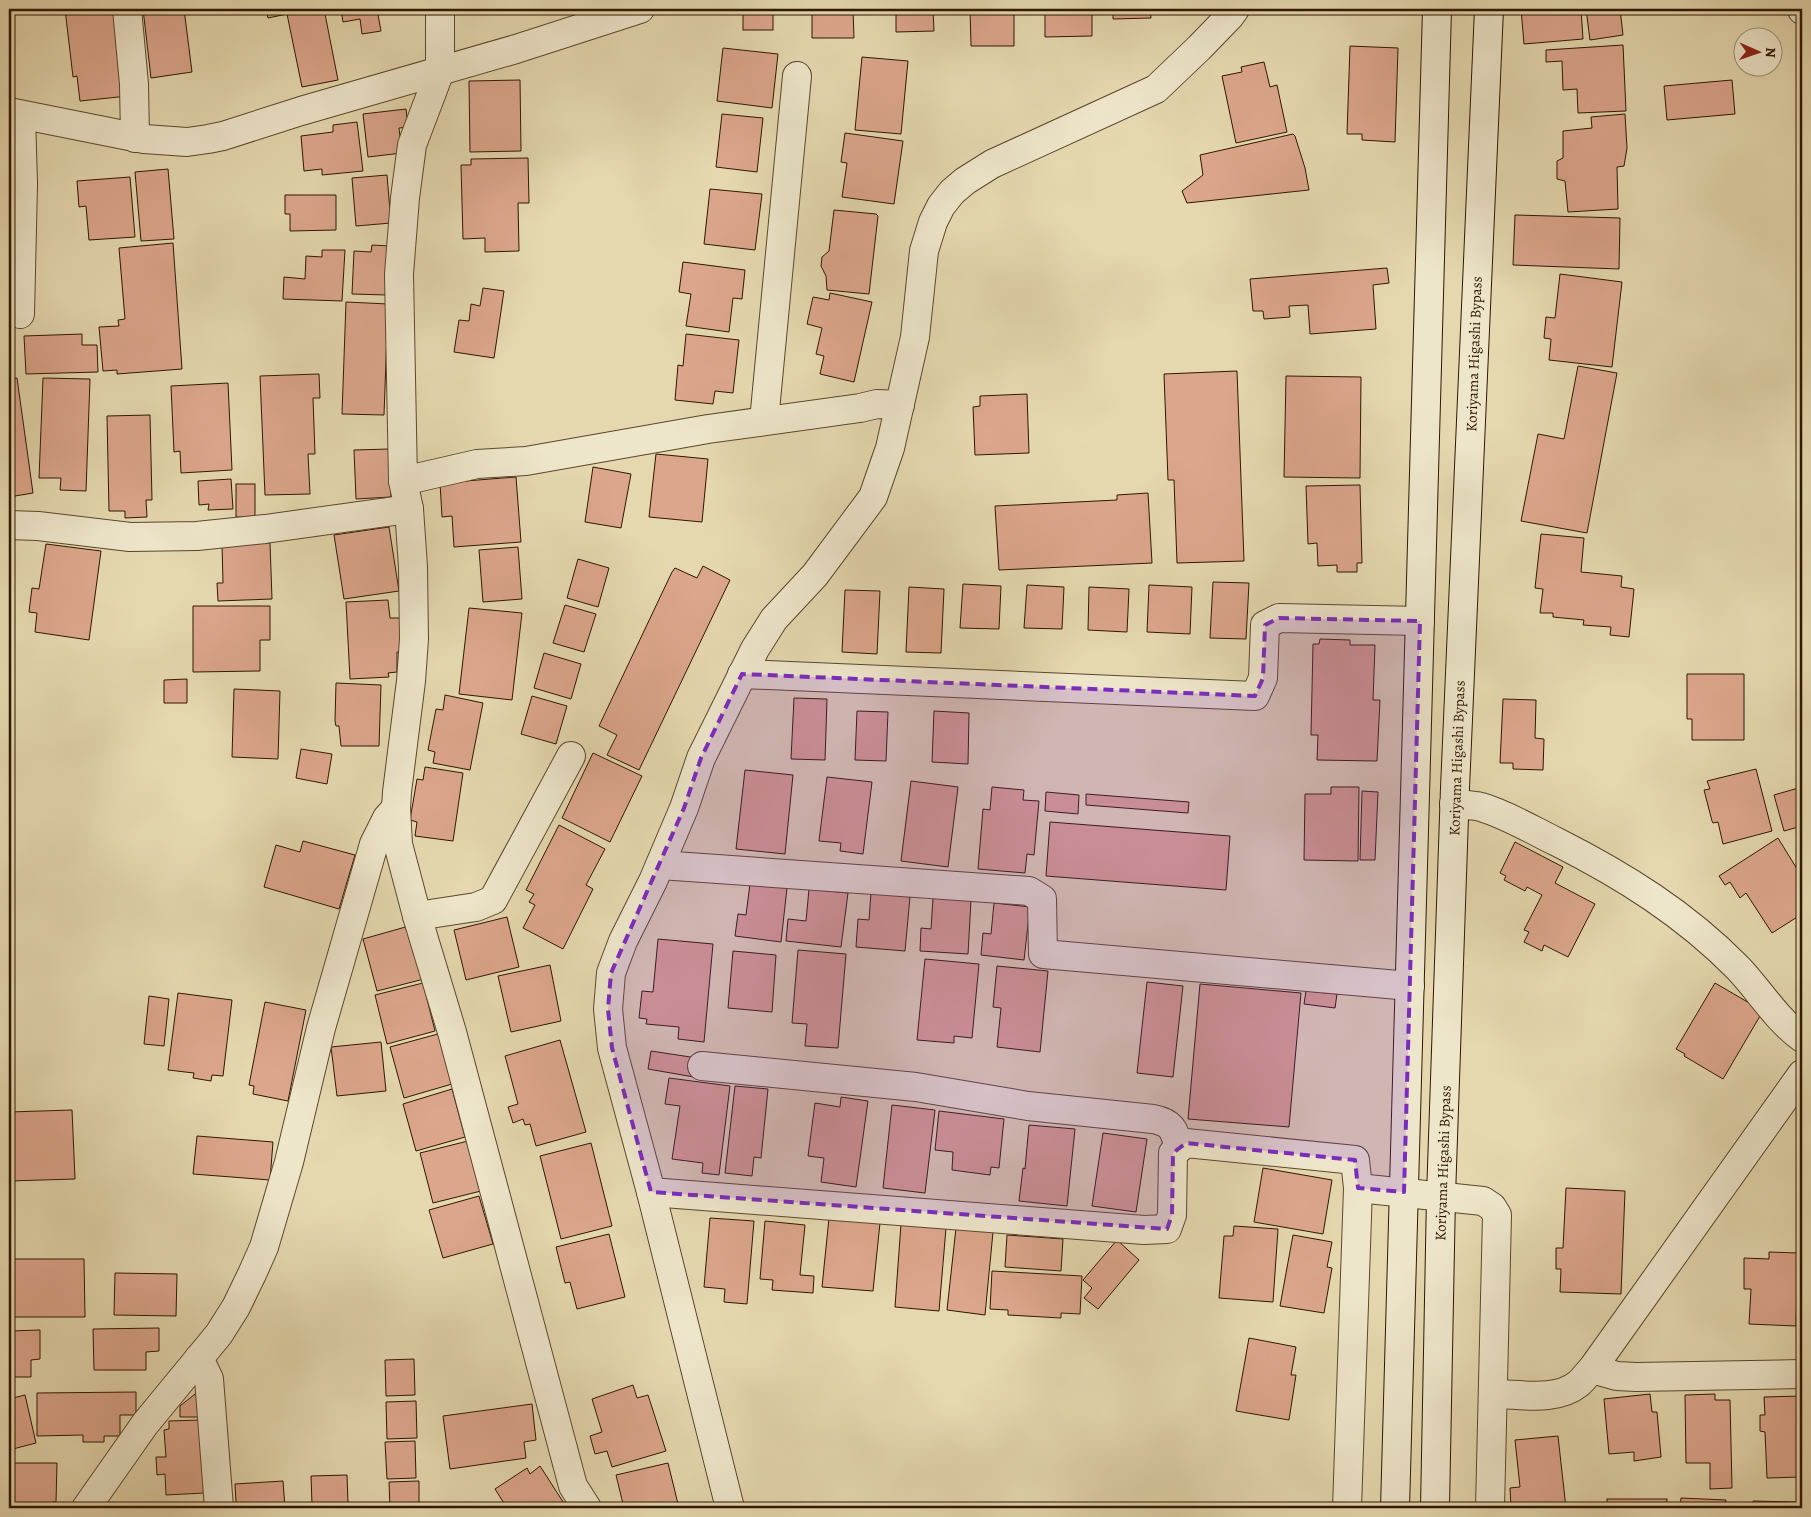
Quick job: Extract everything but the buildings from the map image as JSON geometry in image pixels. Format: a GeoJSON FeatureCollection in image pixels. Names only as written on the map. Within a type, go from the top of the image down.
{"type":"FeatureCollection","features":[{"type":"Feature","properties":{"kind":"street"},"geometry":{"type":"LineString","coordinates":[[126,9],[134,84],[136,138]]}},
{"type":"Feature","properties":{"kind":"street"},"geometry":{"type":"LineString","coordinates":[[440,9],[440,71],[412,145],[405,198],[399,274],[403,481],[409,509],[413,567],[413,647],[411,681],[396,808],[398,844],[417,916],[452,1032],[574,1486],[587,1508]]}},
{"type":"Feature","properties":{"kind":"street"},"geometry":{"type":"LineString","coordinates":[[20,314],[23,184],[15,113],[136,138],[187,142],[223,136],[516,49],[640,9]]}},
{"type":"Feature","properties":{"kind":"street"},"geometry":{"type":"LineString","coordinates":[[730,1508],[652,1192],[612,1048],[608,1009],[611,973],[623,941],[660,864],[684,808],[701,758],[755,649],[774,619],[816,575],[873,497],[887,456],[915,338],[924,251],[941,206],[965,180],[992,164],[1156,89],[1193,54],[1230,16],[1234,9]]}},
{"type":"Feature","properties":{"kind":"street"},"geometry":{"type":"LineString","coordinates":[[1395,1508],[1437,9]]}},
{"type":"Feature","properties":{"kind":"street","name":"Koriyama Higashi Bypass"},"geometry":{"type":"LineString","coordinates":[[1435,1508],[1441,1196],[1454,804],[1489,9]]}},
{"type":"Feature","properties":{"kind":"street"},"geometry":{"type":"LineString","coordinates":[[764,421],[797,76]]}},
{"type":"Feature","properties":{"kind":"street"},"geometry":{"type":"LineString","coordinates":[[403,481],[477,464],[526,462],[708,429],[877,404],[900,405]]}},
{"type":"Feature","properties":{"kind":"street"},"geometry":{"type":"LineString","coordinates":[[9,525],[38,526],[130,537],[198,536],[265,529],[409,509]]}},
{"type":"Feature","properties":{"kind":"street"},"geometry":{"type":"LineString","coordinates":[[742,674],[1255,696],[1263,678],[1266,625],[1279,618],[1420,621]]}},
{"type":"Feature","properties":{"kind":"street"},"geometry":{"type":"LineString","coordinates":[[417,916],[476,907],[494,900],[571,756]]}},
{"type":"Feature","properties":{"kind":"street"},"geometry":{"type":"LineString","coordinates":[[1454,804],[1479,806],[1506,816],[1573,850],[1646,892],[1688,922],[1738,968],[1780,1018],[1802,1038]]}},
{"type":"Feature","properties":{"kind":"street"},"geometry":{"type":"LineString","coordinates":[[86,1508],[145,1424],[218,1334],[236,1307],[264,1246],[289,1162],[322,1028],[374,844],[386,818],[396,808]]}},
{"type":"Feature","properties":{"kind":"street"},"geometry":{"type":"LineString","coordinates":[[660,864],[1029,891],[1042,899],[1042,954],[1410,986]]}},
{"type":"Feature","properties":{"kind":"street"},"geometry":{"type":"LineString","coordinates":[[702,1066],[916,1087],[1028,1106],[1165,1122],[1174,1132],[1179,1148]]}},
{"type":"Feature","properties":{"kind":"street"},"geometry":{"type":"LineString","coordinates":[[1494,1394],[1546,1395],[1566,1391],[1592,1370],[1802,1074]]}},
{"type":"Feature","properties":{"kind":"street"},"geometry":{"type":"LineString","coordinates":[[652,1192],[1144,1230],[1167,1228],[1172,1215],[1173,1153],[1186,1143],[1355,1160],[1358,1188],[1347,1508]]}},
{"type":"Feature","properties":{"kind":"street"},"geometry":{"type":"LineString","coordinates":[[1358,1188],[1483,1200],[1492,1207],[1497,1215],[1490,1508]]}},
{"type":"Feature","properties":{"kind":"street"},"geometry":{"type":"LineString","coordinates":[[199,1358],[209,1379],[219,1508]]}},
{"type":"Feature","properties":{"kind":"street"},"geometry":{"type":"LineString","coordinates":[[1592,1370],[1617,1376],[1636,1377],[1802,1374]]}},
{"type":"Feature","properties":{"kind":"highlighted area"},"geometry":{"type":"Polygon","coordinates":[[[1279,618],[1420,621],[1404,1192],[1358,1188],[1355,1160],[1186,1143],[1173,1153],[1172,1215],[1167,1229],[651,1192],[612,1048],[608,1009],[611,973],[684,808],[701,758],[742,674],[1255,696],[1263,678],[1265,625],[1279,618]]]}}]}
